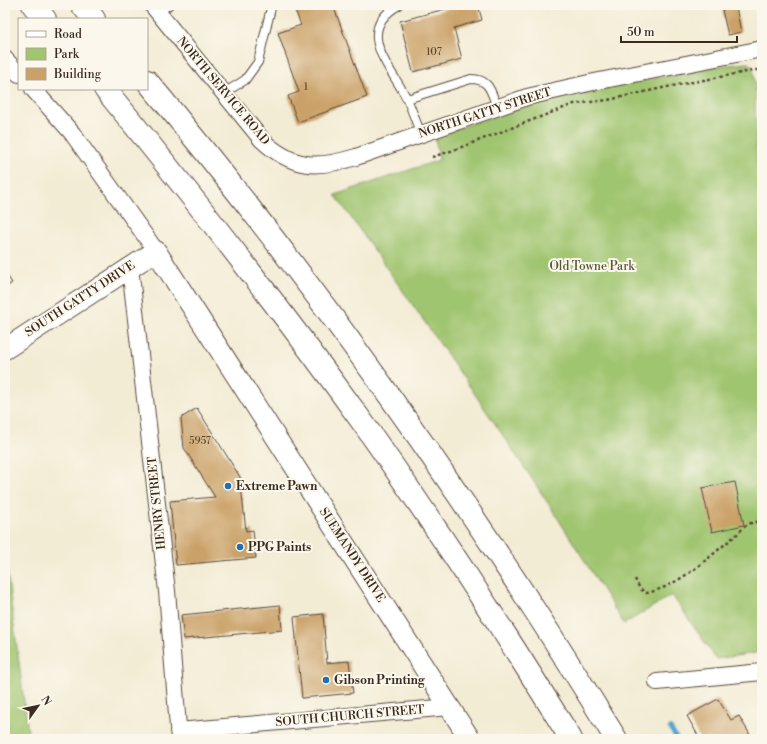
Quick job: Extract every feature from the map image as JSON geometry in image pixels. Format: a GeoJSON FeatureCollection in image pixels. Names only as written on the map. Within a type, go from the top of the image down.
{"type":"FeatureCollection","features":[{"type":"Feature","properties":{"kind":"highway"},"geometry":{"type":"LineString","coordinates":[[33,5],[44,18]]}},
{"type":"Feature","properties":{"kind":"highway"},"geometry":{"type":"LineString","coordinates":[[82,5],[93,18]]}},
{"type":"Feature","properties":{"kind":"highway"},"geometry":{"type":"LineString","coordinates":[[148,82],[266,229],[368,366],[469,511],[543,622],[616,739]]}},
{"type":"Feature","properties":{"kind":"highway"},"geometry":{"type":"LineString","coordinates":[[106,90],[215,226],[359,418],[464,571],[571,739]]}},
{"type":"Feature","properties":{"kind":"street","name":"NORTH SERVICE ROAD"},"geometry":{"type":"LineString","coordinates":[[160,7],[224,93],[262,140],[283,157],[304,164]]}},
{"type":"Feature","properties":{"kind":"street","name":"NORTH GATTY STREET"},"geometry":{"type":"LineString","coordinates":[[304,164],[321,165],[339,162],[526,97],[762,49]]}},
{"type":"Feature","properties":{"kind":"street"},"geometry":{"type":"LineString","coordinates":[[5,59],[18,73]]}},
{"type":"Feature","properties":{"kind":"street"},"geometry":{"type":"LineString","coordinates":[[33,90],[72,133],[156,250]]}},
{"type":"Feature","properties":{"kind":"street","name":"SOUTH GATTY DRIVE"},"geometry":{"type":"LineString","coordinates":[[5,349],[156,250]]}},
{"type":"Feature","properties":{"kind":"street","name":"SUEMANDY DRIVE"},"geometry":{"type":"LineString","coordinates":[[156,250],[470,739]]}},
{"type":"Feature","properties":{"kind":"street","name":"HENRY STREET"},"geometry":{"type":"LineString","coordinates":[[130,266],[167,591],[179,735]]}},
{"type":"Feature","properties":{"kind":"street"},"geometry":{"type":"LineString","coordinates":[[657,682],[762,672]]}},
{"type":"Feature","properties":{"kind":"street","name":"SOUTH CHURCH STREET"},"geometry":{"type":"LineString","coordinates":[[179,735],[450,707]]}},
{"type":"Feature","properties":{"kind":"lane"},"geometry":{"type":"LineString","coordinates":[[224,93],[245,80],[258,62],[270,5]]}},
{"type":"Feature","properties":{"kind":"lane"},"geometry":{"type":"LineString","coordinates":[[399,5],[392,9],[380,22],[376,35],[378,49],[407,99],[421,134]]}},
{"type":"Feature","properties":{"kind":"lane"},"geometry":{"type":"LineString","coordinates":[[407,99],[471,79],[479,79],[485,82],[489,87],[497,107]]}},
{"type":"Feature","properties":{"kind":"path"},"geometry":{"type":"LineString","coordinates":[[432,157],[574,104],[608,100],[762,69]]}},
{"type":"Feature","properties":{"kind":"path"},"geometry":{"type":"LineString","coordinates":[[635,579],[640,589],[647,593],[668,586],[693,570],[738,534],[747,524],[762,522]]}},
{"type":"Feature","properties":{"kind":"green space","name":"Old Towne Park"},"geometry":{"type":"Polygon","coordinates":[[[748,63],[753,67],[755,82],[756,149],[762,205],[762,652],[716,659],[672,595],[624,624],[555,514],[502,434],[335,195],[439,160],[435,137],[473,123],[527,106],[591,91],[717,66],[748,63]]]}},
{"type":"Feature","properties":{"kind":"green space"},"geometry":{"type":"Polygon","coordinates":[[[5,556],[29,739],[5,739],[5,556]]]}},
{"type":"Feature","properties":{"kind":"building"},"geometry":{"type":"Polygon","coordinates":[[[293,5],[333,5],[367,97],[298,122],[288,96],[299,92],[278,33],[301,25],[293,5]]]}},
{"type":"Feature","properties":{"kind":"building"},"geometry":{"type":"Polygon","coordinates":[[[448,5],[478,5],[482,20],[454,28],[462,59],[413,72],[400,21],[449,8],[448,5]]]}},
{"type":"Feature","properties":{"kind":"building"},"geometry":{"type":"Polygon","coordinates":[[[736,7],[741,32],[728,35],[722,10],[736,7]]]}},
{"type":"Feature","properties":{"kind":"building"},"geometry":{"type":"Polygon","coordinates":[[[5,272],[12,283],[5,288],[5,272]]]}},
{"type":"Feature","properties":{"kind":"building"},"geometry":{"type":"Polygon","coordinates":[[[197,408],[240,477],[246,531],[253,530],[256,558],[176,565],[170,501],[215,497],[184,448],[181,418],[197,408]]]}},
{"type":"Feature","properties":{"kind":"building"},"geometry":{"type":"Polygon","coordinates":[[[735,482],[744,525],[712,532],[702,488],[735,482]]]}},
{"type":"Feature","properties":{"kind":"building"},"geometry":{"type":"Polygon","coordinates":[[[280,605],[282,630],[184,639],[181,615],[280,605]]]}},
{"type":"Feature","properties":{"kind":"building"},"geometry":{"type":"Polygon","coordinates":[[[323,614],[327,663],[349,661],[353,693],[302,698],[294,617],[323,614]]]}},
{"type":"Feature","properties":{"kind":"building"},"geometry":{"type":"Polygon","coordinates":[[[718,699],[731,720],[739,716],[749,733],[749,739],[700,739],[687,716],[718,699]]]}},
{"type":"Feature","properties":{"kind":"waterway"},"geometry":{"type":"LineString","coordinates":[[670,728],[677,739]]}},
{"type":"Feature","properties":{"kind":"place","name":"Extreme Pawn"},"geometry":{"type":"Point","coordinates":[228,486]}},
{"type":"Feature","properties":{"kind":"place","name":"PPG Paints"},"geometry":{"type":"Point","coordinates":[240,547]}},
{"type":"Feature","properties":{"kind":"place","name":"Gibson Printing"},"geometry":{"type":"Point","coordinates":[326,680]}}]}
